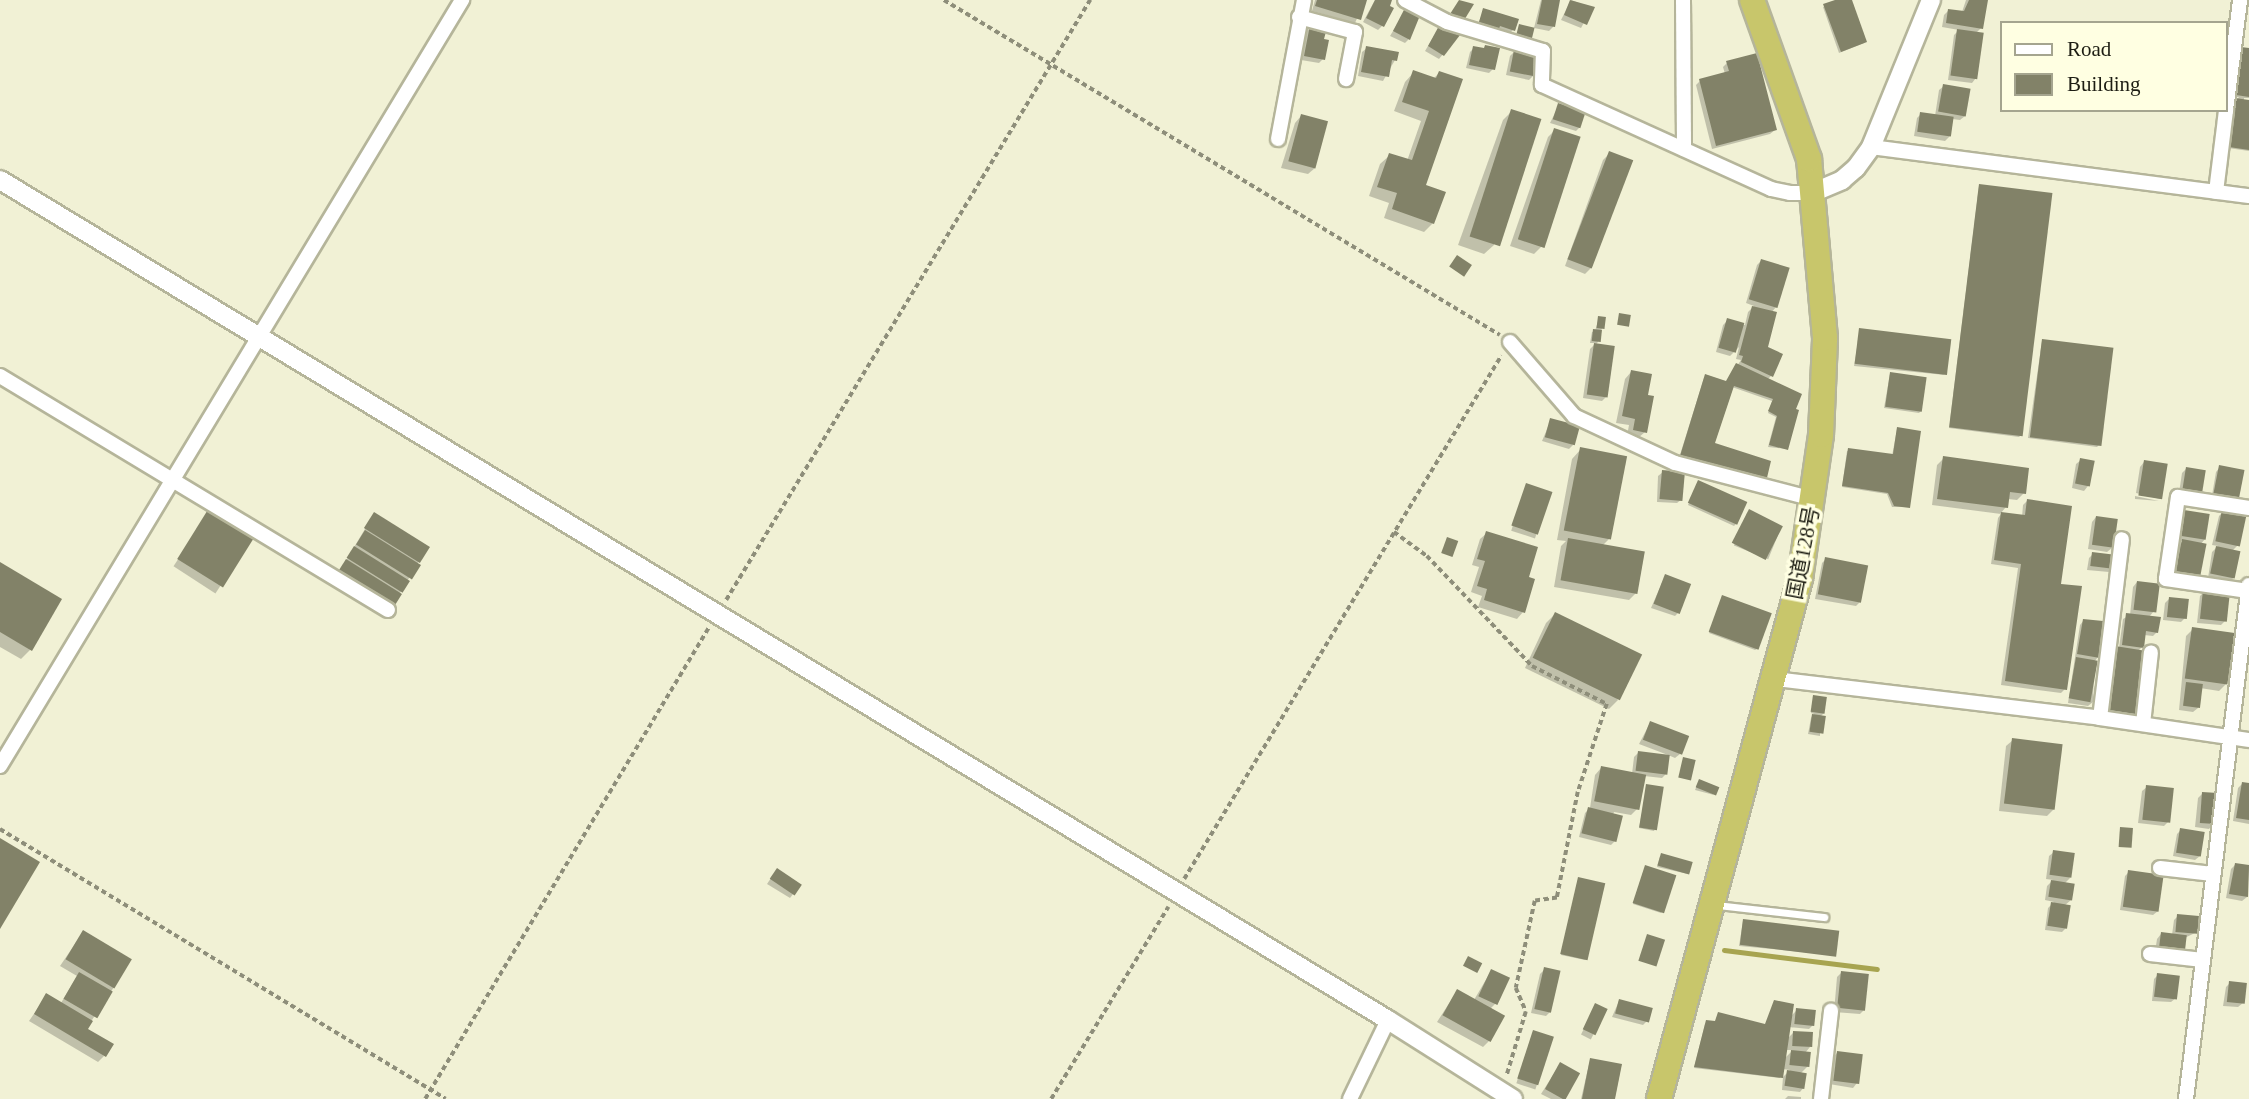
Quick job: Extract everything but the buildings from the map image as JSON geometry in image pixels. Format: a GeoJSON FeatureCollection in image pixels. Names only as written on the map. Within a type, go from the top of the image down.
{"type":"FeatureCollection","features":[{"type":"Feature","properties":{"kind":"highway","name":"国道128号"},"geometry":{"type":"LineString","coordinates":[[1659,1099],[1800,579],[1821,435],[1825,338],[1809,159],[1752,0]]}},
{"type":"Feature","properties":{"kind":"street"},"geometry":{"type":"LineString","coordinates":[[0,765],[462,0]]}},
{"type":"Feature","properties":{"kind":"street"},"geometry":{"type":"LineString","coordinates":[[1278,139],[1304,0]]}},
{"type":"Feature","properties":{"kind":"street"},"geometry":{"type":"LineString","coordinates":[[1405,0],[1447,22],[1543,51],[1542,85],[1771,189],[1790,193],[1812,192],[1842,180],[1856,168],[1871,147],[1931,0]]}},
{"type":"Feature","properties":{"kind":"street"},"geometry":{"type":"LineString","coordinates":[[1683,0],[1684,149]]}},
{"type":"Feature","properties":{"kind":"street"},"geometry":{"type":"LineString","coordinates":[[2228,94],[2240,0]]}},
{"type":"Feature","properties":{"kind":"street"},"geometry":{"type":"LineString","coordinates":[[1300,17],[1355,32],[1346,79]]}},
{"type":"Feature","properties":{"kind":"street"},"geometry":{"type":"LineString","coordinates":[[2216,192],[2226,112]]}},
{"type":"Feature","properties":{"kind":"street"},"geometry":{"type":"LineString","coordinates":[[1871,147],[2249,196]]}},
{"type":"Feature","properties":{"kind":"street"},"geometry":{"type":"LineString","coordinates":[[0,180],[718,612],[1388,1020],[1507,1096]]}},
{"type":"Feature","properties":{"kind":"street"},"geometry":{"type":"LineString","coordinates":[[1510,342],[1574,416],[1675,463],[1813,499]]}},
{"type":"Feature","properties":{"kind":"street"},"geometry":{"type":"LineString","coordinates":[[0,376],[388,610]]}},
{"type":"Feature","properties":{"kind":"street"},"geometry":{"type":"LineString","coordinates":[[2248,591],[2166,579],[2178,497],[2249,508]]}},
{"type":"Feature","properties":{"kind":"street"},"geometry":{"type":"LineString","coordinates":[[2100,718],[2122,539]]}},
{"type":"Feature","properties":{"kind":"street"},"geometry":{"type":"LineString","coordinates":[[2186,1099],[2230,738],[2242,695],[2249,585]]}},
{"type":"Feature","properties":{"kind":"street"},"geometry":{"type":"LineString","coordinates":[[2143,724],[2151,652]]}},
{"type":"Feature","properties":{"kind":"street"},"geometry":{"type":"LineString","coordinates":[[1775,679],[2100,718],[2249,740]]}},
{"type":"Feature","properties":{"kind":"street"},"geometry":{"type":"LineString","coordinates":[[2160,868],[2213,874]]}},
{"type":"Feature","properties":{"kind":"street"},"geometry":{"type":"LineString","coordinates":[[2150,954],[2203,960]]}},
{"type":"Feature","properties":{"kind":"street"},"geometry":{"type":"LineString","coordinates":[[1821,1099],[1831,1011]]}},
{"type":"Feature","properties":{"kind":"street"},"geometry":{"type":"LineString","coordinates":[[1350,1099],[1388,1020]]}},
{"type":"Feature","properties":{"kind":"lane"},"geometry":{"type":"LineString","coordinates":[[1713,904],[1824,917]]}},
{"type":"Feature","properties":{"kind":"path"},"geometry":{"type":"LineString","coordinates":[[944,0],[1510,342],[1051,1099]]}},
{"type":"Feature","properties":{"kind":"path"},"geometry":{"type":"LineString","coordinates":[[425,1099],[1090,0]]}},
{"type":"Feature","properties":{"kind":"path"},"geometry":{"type":"LineString","coordinates":[[1394,532],[1427,556],[1532,666],[1607,704],[1578,792],[1557,898],[1535,901],[1516,988],[1526,1012],[1507,1096]]}},
{"type":"Feature","properties":{"kind":"path"},"geometry":{"type":"LineString","coordinates":[[0,829],[446,1099]]}},
{"type":"Feature","properties":{"kind":"waterway"},"geometry":{"type":"LineString","coordinates":[[1724,950],[1877,969]]}}]}
